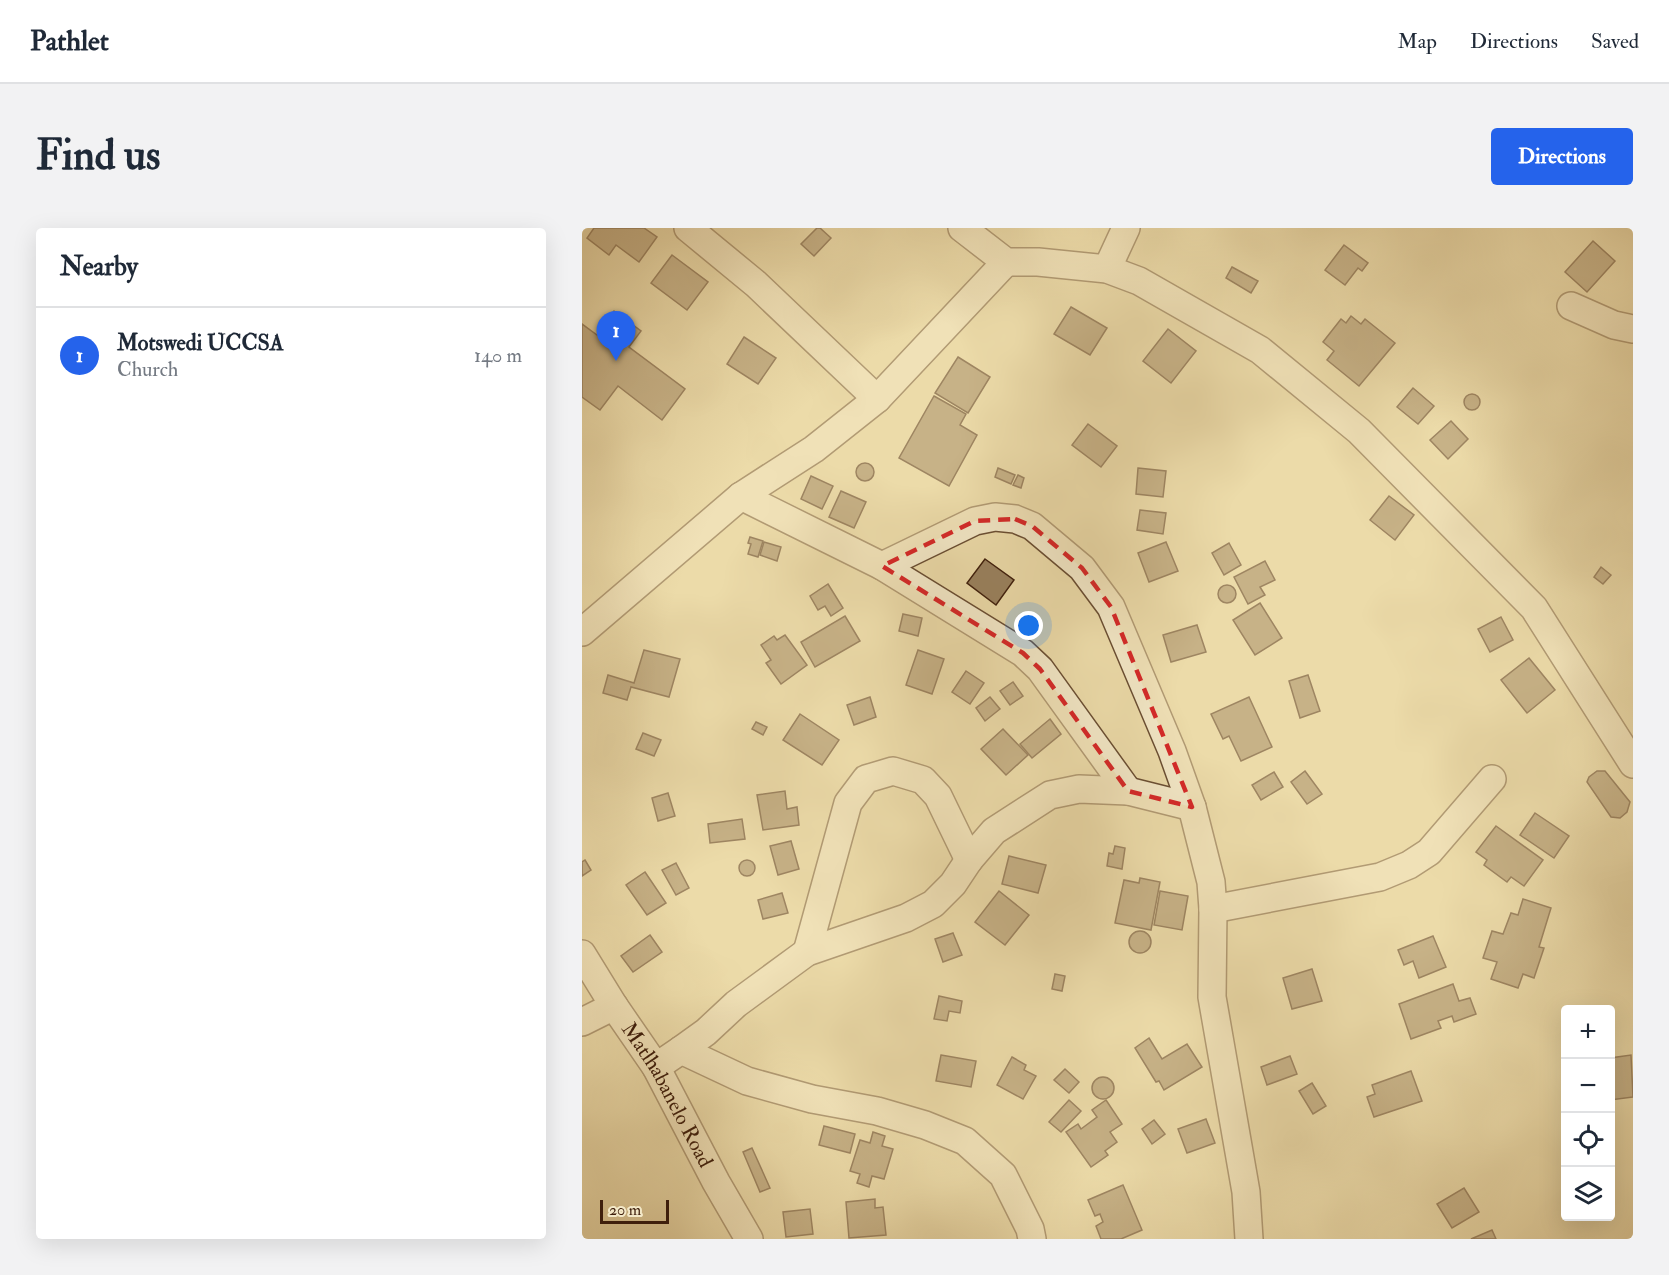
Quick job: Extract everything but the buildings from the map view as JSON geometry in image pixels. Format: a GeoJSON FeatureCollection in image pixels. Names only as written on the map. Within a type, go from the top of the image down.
{"type":"FeatureCollection","features":[{"type":"Feature","properties":{"kind":"street"},"geometry":{"type":"LineString","coordinates":[[688,228],[756,284],[877,399]]}},
{"type":"Feature","properties":{"kind":"street"},"geometry":{"type":"LineString","coordinates":[[962,228],[1006,262],[1038,262],[1107,269],[1139,281],[1260,350],[1359,431],[1534,608],[1633,764]]}},
{"type":"Feature","properties":{"kind":"street"},"geometry":{"type":"LineString","coordinates":[[1107,269],[1126,228]]}},
{"type":"Feature","properties":{"kind":"street"},"geometry":{"type":"LineString","coordinates":[[582,632],[741,496],[814,449],[877,399],[1006,262]]}},
{"type":"Feature","properties":{"kind":"street"},"geometry":{"type":"LineString","coordinates":[[1571,306],[1614,325],[1633,329]]}},
{"type":"Feature","properties":{"kind":"street"},"geometry":{"type":"LineString","coordinates":[[741,496],[882,567],[1023,653],[1040,669],[1128,791]]}},
{"type":"Feature","properties":{"kind":"street"},"geometry":{"type":"LineString","coordinates":[[882,567],[975,521],[995,518],[1015,519],[1032,526],[1082,568],[1111,607],[1172,751],[1192,807],[1211,882],[1212,997],[1246,1192],[1249,1239]]}},
{"type":"Feature","properties":{"kind":"street"},"geometry":{"type":"LineString","coordinates":[[807,952],[848,803],[866,779],[893,771],[923,780],[938,796],[969,860]]}},
{"type":"Feature","properties":{"kind":"street"},"geometry":{"type":"LineString","coordinates":[[1213,909],[1380,877],[1409,865],[1429,852],[1492,779]]}},
{"type":"Feature","properties":{"kind":"street"},"geometry":{"type":"LineString","coordinates":[[656,1067],[706,1032],[736,1004],[807,952],[906,918],[933,904],[953,884],[969,860],[994,831],[1050,795],[1079,789],[1128,791],[1192,807]]}},
{"type":"Feature","properties":{"kind":"street","name":"Matlhabanelo Road"},"geometry":{"type":"LineString","coordinates":[[582,954],[656,1067],[716,1182],[749,1239]]}},
{"type":"Feature","properties":{"kind":"street"},"geometry":{"type":"LineString","coordinates":[[582,1022],[614,1006]]}},
{"type":"Feature","properties":{"kind":"street"},"geometry":{"type":"LineString","coordinates":[[681,1050],[747,1081],[812,1100],[887,1114],[965,1140],[1003,1175],[1030,1229],[1032,1239]]}},
{"type":"Feature","properties":{"kind":"highlighted area"},"geometry":{"type":"Polygon","coordinates":[[[1015,519],[1032,526],[1082,568],[1111,607],[1192,807],[1128,791],[1040,669],[1023,653],[882,566],[975,521],[1015,519]]]}},
{"type":"Feature","properties":{"kind":"place","name":"Motswedi UCCSA"},"geometry":{"type":"Point","coordinates":[616,361]}}]}
